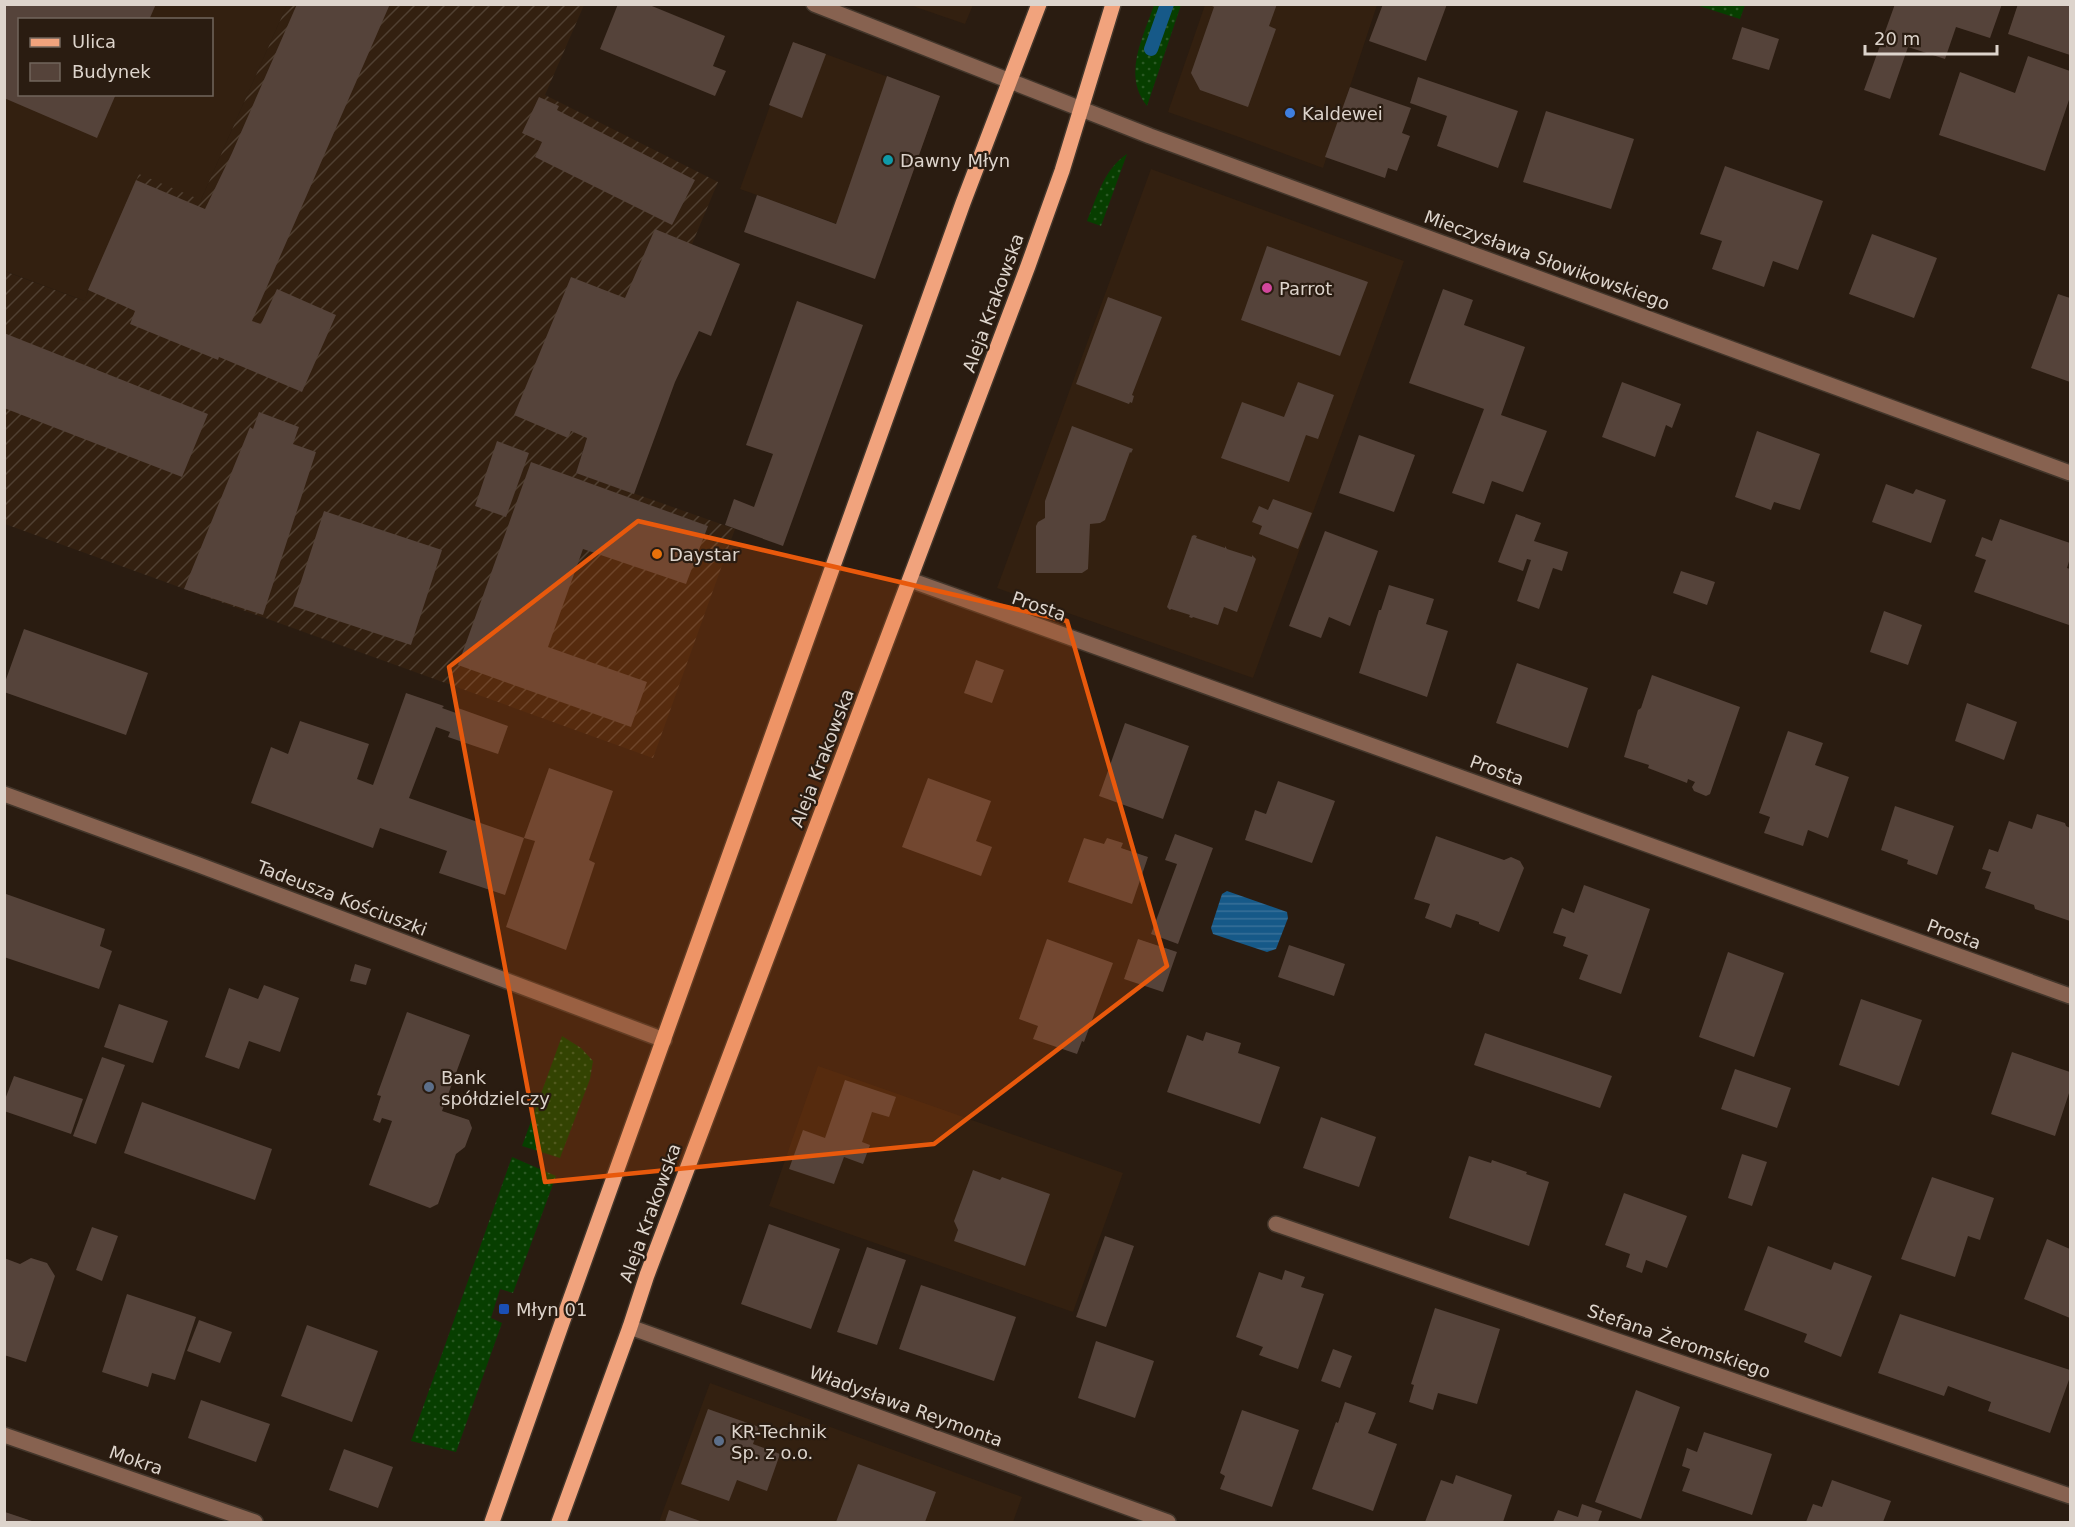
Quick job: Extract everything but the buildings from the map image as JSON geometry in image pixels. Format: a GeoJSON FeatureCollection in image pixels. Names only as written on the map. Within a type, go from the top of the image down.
{"type":"FeatureCollection","features":[{"type":"Feature","properties":{"kind":"main road"},"geometry":{"type":"LineString","coordinates":[[492,1522],[963,203],[1039,4]]}},
{"type":"Feature","properties":{"kind":"main road","name":"Aleja Krakowska"},"geometry":{"type":"LineString","coordinates":[[559,1522],[647,1275],[1028,266],[1062,171],[1113,4]]}},
{"type":"Feature","properties":{"kind":"street","name":"Mieczysława Słowikowskiego"},"geometry":{"type":"LineString","coordinates":[[814,4],[1081,110],[2070,472]]}},
{"type":"Feature","properties":{"kind":"street","name":"Prosta"},"geometry":{"type":"LineString","coordinates":[[910,580],[2070,996]]}},
{"type":"Feature","properties":{"kind":"street","name":"Tadeusza Kościuszki"},"geometry":{"type":"LineString","coordinates":[[4,794],[664,1040]]}},
{"type":"Feature","properties":{"kind":"street","name":"Stefana Żeromskiego"},"geometry":{"type":"LineString","coordinates":[[1276,1224],[2070,1496]]}},
{"type":"Feature","properties":{"kind":"street","name":"Władysława Reymonta"},"geometry":{"type":"LineString","coordinates":[[630,1327],[1168,1522]]}},
{"type":"Feature","properties":{"kind":"street","name":"Mokra"},"geometry":{"type":"LineString","coordinates":[[4,1435],[255,1522]]}},
{"type":"Feature","properties":{"kind":"highlighted area"},"geometry":{"type":"Polygon","coordinates":[[[638,521],[1067,621],[1167,966],[934,1144],[545,1182],[449,667],[638,521]]]}},
{"type":"Feature","properties":{"kind":"shaded area"},"geometry":{"type":"Polygon","coordinates":[[[973,4],[965,24],[910,5],[973,4]]]}},
{"type":"Feature","properties":{"kind":"shaded area"},"geometry":{"type":"Polygon","coordinates":[[[4,5],[287,5],[201,200],[88,290],[85,301],[5,271],[4,5]]]}},
{"type":"Feature","properties":{"kind":"shaded area"},"geometry":{"type":"Polygon","coordinates":[[[287,5],[584,5],[545,95],[718,182],[692,244],[587,438],[576,473],[735,529],[653,758],[5,524],[4,271],[84,301],[139,174],[201,200],[287,5]]]}},
{"type":"Feature","properties":{"kind":"shaded area"},"geometry":{"type":"Polygon","coordinates":[[[1205,5],[1377,5],[1323,168],[1168,112],[1205,5]]]}},
{"type":"Feature","properties":{"kind":"shaded area"},"geometry":{"type":"Polygon","coordinates":[[[793,42],[940,96],[888,242],[740,189],[793,42]]]}},
{"type":"Feature","properties":{"kind":"shaded area"},"geometry":{"type":"Polygon","coordinates":[[[1151,169],[1404,261],[1253,678],[997,588],[1151,169]]]}},
{"type":"Feature","properties":{"kind":"shaded area"},"geometry":{"type":"Polygon","coordinates":[[[818,1066],[1123,1173],[1073,1312],[769,1206],[818,1066]]]}},
{"type":"Feature","properties":{"kind":"shaded area"},"geometry":{"type":"Polygon","coordinates":[[[710,1383],[1022,1497],[1013,1522],[659,1522],[710,1383]]]}},
{"type":"Feature","properties":{"kind":"green space"},"geometry":{"type":"Polygon","coordinates":[[[1154,5],[1181,5],[1147,106],[1136,82],[1135,69],[1140,43],[1154,5]]]}},
{"type":"Feature","properties":{"kind":"green space"},"geometry":{"type":"Polygon","coordinates":[[[1696,5],[1745,5],[1740,19],[1696,5]]]}},
{"type":"Feature","properties":{"kind":"green space"},"geometry":{"type":"Polygon","coordinates":[[[1127,154],[1101,226],[1087,221],[1107,175],[1112,167],[1127,154]]]}},
{"type":"Feature","properties":{"kind":"green space"},"geometry":{"type":"Polygon","coordinates":[[[562,1036],[581,1048],[593,1061],[590,1079],[560,1158],[522,1146],[562,1036]]]}},
{"type":"Feature","properties":{"kind":"green space"},"geometry":{"type":"Polygon","coordinates":[[[512,1157],[556,1176],[513,1293],[500,1289],[491,1318],[502,1323],[456,1452],[411,1441],[512,1157]]]}},
{"type":"Feature","properties":{"kind":"water"},"geometry":{"type":"Polygon","coordinates":[[[1227,891],[1287,912],[1288,918],[1276,949],[1267,952],[1213,934],[1211,928],[1222,894],[1227,891]]]}},
{"type":"Feature","properties":{"kind":"waterway"},"geometry":{"type":"LineString","coordinates":[[1151,49],[1167,4]]}},
{"type":"Feature","properties":{"kind":"place","name":"Kaldewei"},"geometry":{"type":"Point","coordinates":[1290,113]}},
{"type":"Feature","properties":{"kind":"place","name":"Dawny Młyn"},"geometry":{"type":"Point","coordinates":[888,160]}},
{"type":"Feature","properties":{"kind":"place","name":"Parrot"},"geometry":{"type":"Point","coordinates":[1267,288]}},
{"type":"Feature","properties":{"kind":"place","name":"Daystar"},"geometry":{"type":"Point","coordinates":[657,554]}},
{"type":"Feature","properties":{"kind":"place","name":"Bank spółdzielczy"},"geometry":{"type":"Point","coordinates":[429,1087]}},
{"type":"Feature","properties":{"kind":"place","name":"Młyn 01"},"geometry":{"type":"Point","coordinates":[504,1309]}},
{"type":"Feature","properties":{"kind":"place","name":"KR-Technik Sp. z o.o."},"geometry":{"type":"Point","coordinates":[719,1441]}}]}
